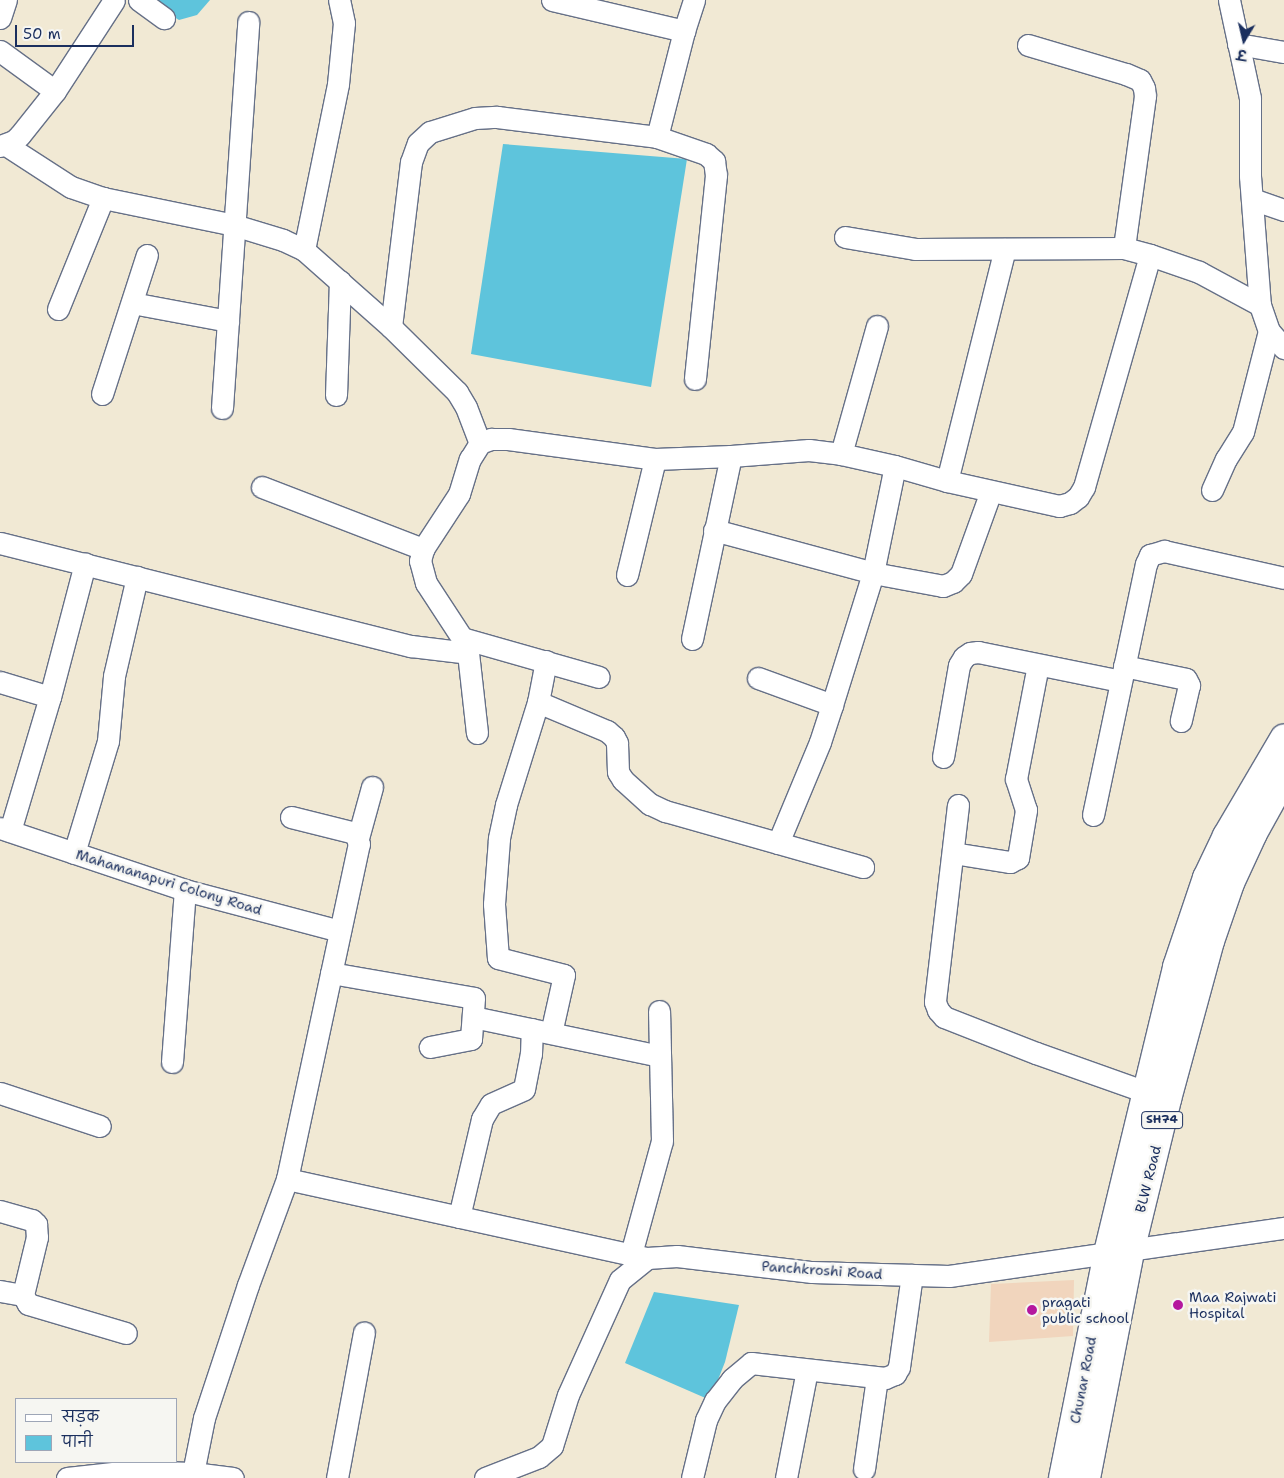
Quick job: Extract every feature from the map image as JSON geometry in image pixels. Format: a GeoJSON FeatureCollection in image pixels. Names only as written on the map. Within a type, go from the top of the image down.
{"type":"FeatureCollection","features":[{"type":"Feature","properties":{"kind":"main road","name":"SH74"},"geometry":{"type":"LineString","coordinates":[[1119,1252],[1146,1092],[1177,967],[1208,878],[1227,836],[1284,739]]}},
{"type":"Feature","properties":{"kind":"main road","name":"BLW Road"},"geometry":{"type":"LineString","coordinates":[[1086,1478],[1119,1252],[1167,1099],[1210,941],[1230,883],[1253,833],[1284,777]]}},
{"type":"Feature","properties":{"kind":"main road","name":"Chunar Road"},"geometry":{"type":"LineString","coordinates":[[1063,1478],[1119,1252]]}},
{"type":"Feature","properties":{"kind":"street"},"geometry":{"type":"LineString","coordinates":[[0,18],[6,0]]}},
{"type":"Feature","properties":{"kind":"street"},"geometry":{"type":"LineString","coordinates":[[114,0],[55,91],[20,135],[3,146],[71,187],[102,198],[234,225],[283,240],[304,250],[391,327],[457,392],[466,407],[480,443]]}},
{"type":"Feature","properties":{"kind":"street"},"geometry":{"type":"LineString","coordinates":[[138,0],[164,18]]}},
{"type":"Feature","properties":{"kind":"street"},"geometry":{"type":"LineString","coordinates":[[304,250],[338,84],[344,24],[339,0]]}},
{"type":"Feature","properties":{"kind":"street"},"geometry":{"type":"LineString","coordinates":[[552,0],[684,31]]}},
{"type":"Feature","properties":{"kind":"street"},"geometry":{"type":"LineString","coordinates":[[658,137],[684,31],[694,0]]}},
{"type":"Feature","properties":{"kind":"street"},"geometry":{"type":"LineString","coordinates":[[1230,0],[1250,98],[1252,199],[1260,305],[1269,331],[1284,348]]}},
{"type":"Feature","properties":{"kind":"street"},"geometry":{"type":"LineString","coordinates":[[222,408],[248,22]]}},
{"type":"Feature","properties":{"kind":"street"},"geometry":{"type":"LineString","coordinates":[[1238,44],[1284,52]]}},
{"type":"Feature","properties":{"kind":"street"},"geometry":{"type":"LineString","coordinates":[[1028,45],[1126,74],[1140,80],[1144,88],[1145,96],[1124,248]]}},
{"type":"Feature","properties":{"kind":"street"},"geometry":{"type":"LineString","coordinates":[[0,51],[55,91]]}},
{"type":"Feature","properties":{"kind":"street"},"geometry":{"type":"LineString","coordinates":[[391,327],[411,162],[418,142],[430,132],[475,118],[497,117],[658,137],[706,154],[714,161],[716,175],[695,379]]}},
{"type":"Feature","properties":{"kind":"street"},"geometry":{"type":"LineString","coordinates":[[58,309],[102,198]]}},
{"type":"Feature","properties":{"kind":"street"},"geometry":{"type":"LineString","coordinates":[[1252,199],[1284,210]]}},
{"type":"Feature","properties":{"kind":"street"},"geometry":{"type":"LineString","coordinates":[[845,237],[915,249],[1124,248],[1199,272],[1260,305]]}},
{"type":"Feature","properties":{"kind":"street"},"geometry":{"type":"LineString","coordinates":[[947,481],[1006,248]]}},
{"type":"Feature","properties":{"kind":"street"},"geometry":{"type":"LineString","coordinates":[[102,394],[147,255]]}},
{"type":"Feature","properties":{"kind":"street"},"geometry":{"type":"LineString","coordinates":[[477,733],[465,645],[426,583],[420,561],[423,548],[459,494],[470,459],[480,443],[491,439],[508,439],[655,459],[809,450],[841,454],[896,466],[947,481],[1059,506],[1070,503],[1078,497],[1084,487],[1150,255]]}},
{"type":"Feature","properties":{"kind":"street"},"geometry":{"type":"LineString","coordinates":[[336,395],[340,281]]}},
{"type":"Feature","properties":{"kind":"street"},"geometry":{"type":"LineString","coordinates":[[132,303],[228,321]]}},
{"type":"Feature","properties":{"kind":"street"},"geometry":{"type":"LineString","coordinates":[[841,454],[877,326]]}},
{"type":"Feature","properties":{"kind":"street"},"geometry":{"type":"LineString","coordinates":[[1212,490],[1226,458],[1243,432],[1269,331]]}},
{"type":"Feature","properties":{"kind":"street"},"geometry":{"type":"LineString","coordinates":[[692,639],[731,456]]}},
{"type":"Feature","properties":{"kind":"street"},"geometry":{"type":"LineString","coordinates":[[627,575],[655,459]]}},
{"type":"Feature","properties":{"kind":"street"},"geometry":{"type":"LineString","coordinates":[[778,843],[820,742],[832,705],[873,573],[896,466]]}},
{"type":"Feature","properties":{"kind":"street"},"geometry":{"type":"LineString","coordinates":[[262,487],[423,548]]}},
{"type":"Feature","properties":{"kind":"street"},"geometry":{"type":"LineString","coordinates":[[714,530],[873,573],[943,586],[954,582],[961,574],[991,490]]}},
{"type":"Feature","properties":{"kind":"street"},"geometry":{"type":"LineString","coordinates":[[0,543],[412,646],[465,645],[546,661],[600,677]]}},
{"type":"Feature","properties":{"kind":"street"},"geometry":{"type":"LineString","coordinates":[[1093,815],[1122,673],[1146,564],[1150,555],[1164,551],[1284,578]]}},
{"type":"Feature","properties":{"kind":"street"},"geometry":{"type":"LineString","coordinates":[[5,830],[50,697],[85,564]]}},
{"type":"Feature","properties":{"kind":"street"},"geometry":{"type":"LineString","coordinates":[[74,853],[108,740],[114,676],[137,577]]}},
{"type":"Feature","properties":{"kind":"street"},"geometry":{"type":"LineString","coordinates":[[943,757],[959,665],[964,657],[978,652],[1038,665],[1186,679],[1189,685],[1181,721]]}},
{"type":"Feature","properties":{"kind":"street"},"geometry":{"type":"LineString","coordinates":[[458,1216],[482,1119],[491,1104],[524,1089],[531,1054],[564,975],[498,958],[494,904],[499,840],[506,805],[538,702],[546,661]]}},
{"type":"Feature","properties":{"kind":"street"},"geometry":{"type":"LineString","coordinates":[[953,853],[1010,862],[1018,858],[1026,810],[1016,780],[1038,665]]}},
{"type":"Feature","properties":{"kind":"street"},"geometry":{"type":"LineString","coordinates":[[758,678],[832,705]]}},
{"type":"Feature","properties":{"kind":"street"},"geometry":{"type":"LineString","coordinates":[[0,682],[50,697]]}},
{"type":"Feature","properties":{"kind":"street"},"geometry":{"type":"LineString","coordinates":[[538,702],[607,732],[614,737],[617,743],[618,772],[623,780],[650,804],[665,811],[863,867]]}},
{"type":"Feature","properties":{"kind":"street"},"geometry":{"type":"LineString","coordinates":[[193,1473],[204,1418],[248,1285],[287,1179],[359,844],[358,838],[372,787]]}},
{"type":"Feature","properties":{"kind":"street"},"geometry":{"type":"LineString","coordinates":[[958,805],[935,1002],[938,1010],[944,1017],[953,1021],[1146,1092]]}},
{"type":"Feature","properties":{"kind":"street"},"geometry":{"type":"LineString","coordinates":[[291,817],[350,831],[358,838]]}},
{"type":"Feature","properties":{"kind":"street","name":"Mahamanapuri Colony Road"},"geometry":{"type":"LineString","coordinates":[[5,830],[185,890],[340,931]]}},
{"type":"Feature","properties":{"kind":"street"},"geometry":{"type":"LineString","coordinates":[[172,1062],[185,890]]}},
{"type":"Feature","properties":{"kind":"street"},"geometry":{"type":"LineString","coordinates":[[331,973],[474,998],[471,1039],[430,1047]]}},
{"type":"Feature","properties":{"kind":"street"},"geometry":{"type":"LineString","coordinates":[[485,1478],[539,1457],[552,1446],[568,1395],[620,1280],[639,1256],[662,1141],[659,1011]]}},
{"type":"Feature","properties":{"kind":"street"},"geometry":{"type":"LineString","coordinates":[[473,1017],[660,1056]]}},
{"type":"Feature","properties":{"kind":"street"},"geometry":{"type":"LineString","coordinates":[[0,1093],[100,1126]]}},
{"type":"Feature","properties":{"kind":"street","name":"Panchkroshi Road"},"geometry":{"type":"LineString","coordinates":[[287,1179],[639,1256],[677,1256],[812,1272],[949,1276],[1284,1228]]}},
{"type":"Feature","properties":{"kind":"street"},"geometry":{"type":"LineString","coordinates":[[0,1211],[32,1220],[36,1224],[36,1237],[23,1295]]}},
{"type":"Feature","properties":{"kind":"street"},"geometry":{"type":"LineString","coordinates":[[692,1478],[706,1420],[715,1401],[732,1379],[751,1363],[877,1378],[892,1376],[899,1367],[912,1275]]}},
{"type":"Feature","properties":{"kind":"street"},"geometry":{"type":"LineString","coordinates":[[0,1290],[23,1295],[32,1306],[126,1333]]}},
{"type":"Feature","properties":{"kind":"street"},"geometry":{"type":"LineString","coordinates":[[337,1478],[364,1332]]}},
{"type":"Feature","properties":{"kind":"street"},"geometry":{"type":"LineString","coordinates":[[786,1478],[807,1370]]}},
{"type":"Feature","properties":{"kind":"street"},"geometry":{"type":"LineString","coordinates":[[864,1469],[877,1378]]}},
{"type":"Feature","properties":{"kind":"street"},"geometry":{"type":"LineString","coordinates":[[67,1478],[109,1476],[129,1471],[193,1473],[233,1478]]}},
{"type":"Feature","properties":{"kind":"shaded area","name":"pragati public school"},"geometry":{"type":"Polygon","coordinates":[[[1074,1280],[1073,1336],[989,1342],[991,1284],[1074,1280]]]}},
{"type":"Feature","properties":{"kind":"water"},"geometry":{"type":"Polygon","coordinates":[[[147,0],[210,0],[197,15],[179,20],[147,0]]]}},
{"type":"Feature","properties":{"kind":"water"},"geometry":{"type":"Polygon","coordinates":[[[503,144],[687,159],[651,387],[471,354],[503,144]]]}},
{"type":"Feature","properties":{"kind":"water"},"geometry":{"type":"Polygon","coordinates":[[[654,1292],[739,1305],[725,1362],[710,1400],[625,1363],[654,1292]]]}},
{"type":"Feature","properties":{"kind":"place","name":"Maa Rajwati Hospital"},"geometry":{"type":"Point","coordinates":[1178,1305]}},
{"type":"Feature","properties":{"kind":"place","name":"pragati public school"},"geometry":{"type":"Point","coordinates":[1032,1310]}}]}
